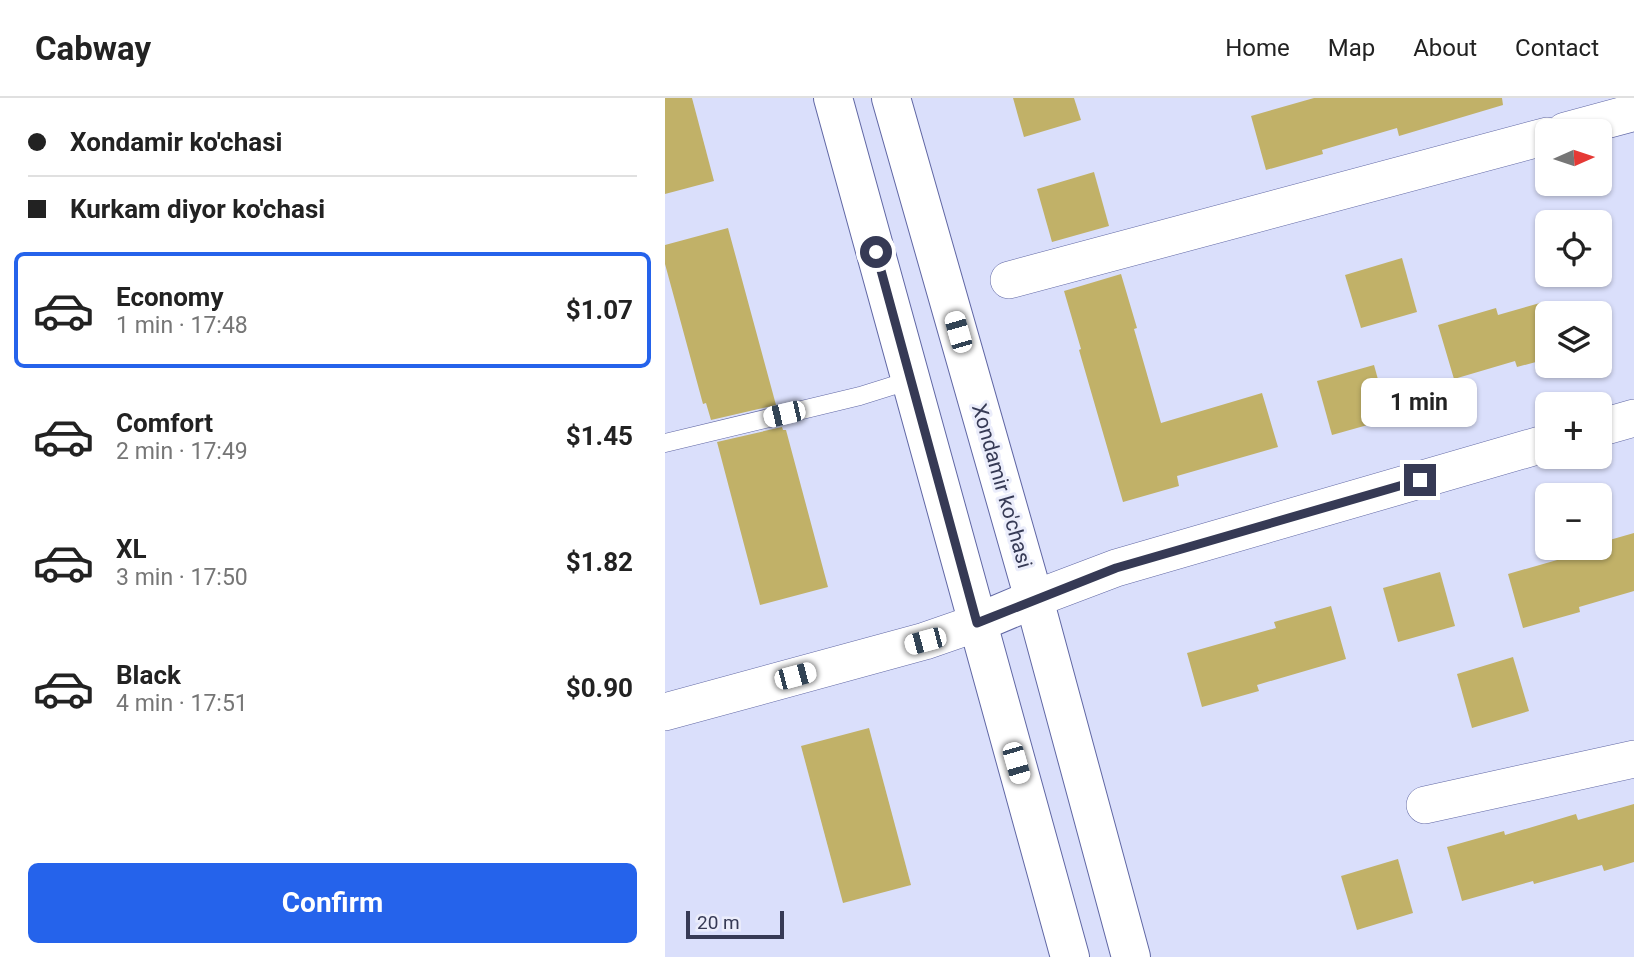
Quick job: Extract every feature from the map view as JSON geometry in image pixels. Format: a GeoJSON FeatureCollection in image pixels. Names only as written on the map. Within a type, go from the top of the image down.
{"type":"FeatureCollection","features":[{"type":"Feature","properties":{"kind":"main road"},"geometry":{"type":"LineString","coordinates":[[833,98],[1070,957]]}},
{"type":"Feature","properties":{"kind":"main road","name":"Xondamir ko'chasi"},"geometry":{"type":"LineString","coordinates":[[891,98],[1034,599],[1131,957]]}},
{"type":"Feature","properties":{"kind":"main road"},"geometry":{"type":"LineString","coordinates":[[977,623],[1034,599]]}},
{"type":"Feature","properties":{"kind":"street"},"geometry":{"type":"LineString","coordinates":[[1610,119],[1632,113]]}},
{"type":"Feature","properties":{"kind":"street"},"geometry":{"type":"LineString","coordinates":[[1009,280],[1535,139]]}},
{"type":"Feature","properties":{"kind":"street"},"geometry":{"type":"LineString","coordinates":[[1612,424],[1634,418]]}},
{"type":"Feature","properties":{"kind":"street"},"geometry":{"type":"LineString","coordinates":[[1034,599],[1116,568],[1535,446]]}},
{"type":"Feature","properties":{"kind":"street"},"geometry":{"type":"LineString","coordinates":[[665,712],[925,641],[977,623]]}},
{"type":"Feature","properties":{"kind":"street"},"geometry":{"type":"LineString","coordinates":[[1425,805],[1634,759]]}},
{"type":"Feature","properties":{"kind":"lane"},"geometry":{"type":"LineString","coordinates":[[665,443],[859,397],[911,380]]}},
{"type":"Feature","properties":{"kind":"building"},"geometry":{"type":"Polygon","coordinates":[[[665,98],[692,98],[714,181],[665,194],[665,98]]]}},
{"type":"Feature","properties":{"kind":"building"},"geometry":{"type":"Polygon","coordinates":[[[1013,98],[1074,98],[1081,120],[1024,137],[1013,98]]]}},
{"type":"Feature","properties":{"kind":"building"},"geometry":{"type":"Polygon","coordinates":[[[1314,98],[1502,98],[1503,105],[1399,136],[1397,128],[1322,150],[1323,154],[1266,170],[1251,116],[1314,98]]]}},
{"type":"Feature","properties":{"kind":"building"},"geometry":{"type":"Polygon","coordinates":[[[1094,172],[1109,226],[1052,242],[1037,189],[1094,172]]]}},
{"type":"Feature","properties":{"kind":"building"},"geometry":{"type":"Polygon","coordinates":[[[728,228],[776,405],[711,420],[706,403],[703,404],[665,264],[665,245],[728,228]]]}},
{"type":"Feature","properties":{"kind":"building"},"geometry":{"type":"Polygon","coordinates":[[[1402,258],[1417,312],[1361,328],[1345,275],[1402,258]]]}},
{"type":"Feature","properties":{"kind":"building"},"geometry":{"type":"Polygon","coordinates":[[[1121,274],[1161,423],[1262,393],[1278,447],[1177,476],[1179,486],[1123,502],[1064,291],[1121,274]]]}},
{"type":"Feature","properties":{"kind":"building"},"geometry":{"type":"Polygon","coordinates":[[[1535,304],[1535,362],[1517,367],[1515,361],[1454,379],[1438,325],[1496,308],[1498,315],[1535,304]]]}},
{"type":"Feature","properties":{"kind":"building"},"geometry":{"type":"Polygon","coordinates":[[[1374,365],[1389,419],[1332,435],[1317,381],[1374,365]]]}},
{"type":"Feature","properties":{"kind":"building"},"geometry":{"type":"Polygon","coordinates":[[[782,427],[786,430],[828,587],[760,605],[717,442],[782,427]]]}},
{"type":"Feature","properties":{"kind":"building"},"geometry":{"type":"Polygon","coordinates":[[[1634,533],[1634,591],[1579,607],[1580,612],[1523,628],[1508,574],[1557,560],[1612,560],[1612,539],[1634,533]]]}},
{"type":"Feature","properties":{"kind":"building"},"geometry":{"type":"Polygon","coordinates":[[[1440,572],[1455,626],[1398,642],[1383,588],[1440,572]]]}},
{"type":"Feature","properties":{"kind":"building"},"geometry":{"type":"Polygon","coordinates":[[[1331,606],[1346,659],[1257,685],[1259,691],[1202,707],[1187,653],[1276,628],[1274,622],[1331,606]]]}},
{"type":"Feature","properties":{"kind":"building"},"geometry":{"type":"Polygon","coordinates":[[[1513,657],[1529,711],[1472,728],[1457,674],[1513,657]]]}},
{"type":"Feature","properties":{"kind":"building"},"geometry":{"type":"Polygon","coordinates":[[[869,728],[911,885],[843,903],[801,746],[869,728]]]}},
{"type":"Feature","properties":{"kind":"building"},"geometry":{"type":"Polygon","coordinates":[[[1634,804],[1634,862],[1604,871],[1602,865],[1462,901],[1447,847],[1504,831],[1505,835],[1576,814],[1578,820],[1634,804]]]}},
{"type":"Feature","properties":{"kind":"building"},"geometry":{"type":"Polygon","coordinates":[[[1398,859],[1413,913],[1357,930],[1341,876],[1398,859]]]}},
{"type":"Feature","properties":{"kind":"route"},"geometry":{"type":"LineString","coordinates":[[876,252],[977,623],[1090,576],[1420,480]]}}]}
